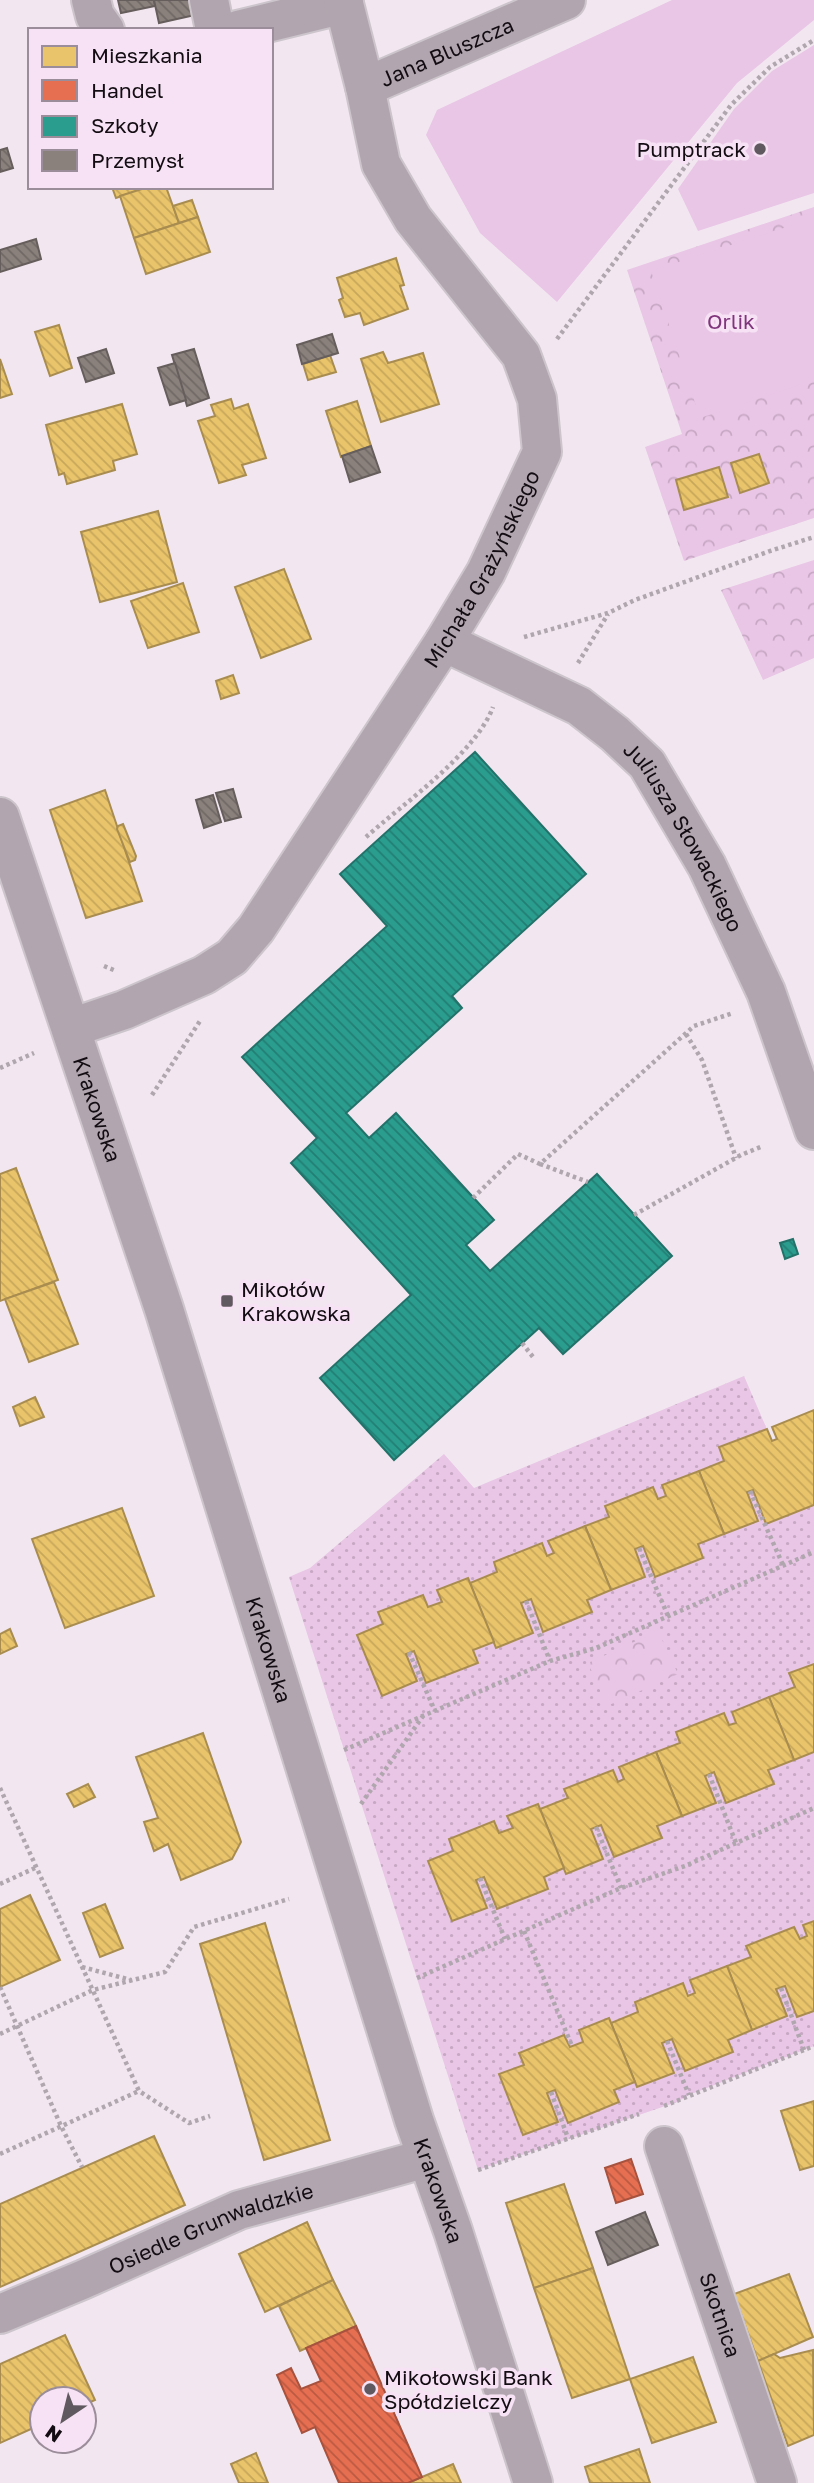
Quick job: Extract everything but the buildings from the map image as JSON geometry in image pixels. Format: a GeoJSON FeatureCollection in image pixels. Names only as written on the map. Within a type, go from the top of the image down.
{"type":"FeatureCollection","features":[{"type":"Feature","properties":{"kind":"street"},"geometry":{"type":"LineString","coordinates":[[91,0],[95,16],[104,28]]}},
{"type":"Feature","properties":{"kind":"street"},"geometry":{"type":"LineString","coordinates":[[209,0],[215,28]]}},
{"type":"Feature","properties":{"kind":"street","name":"Jana Bluszcza"},"geometry":{"type":"LineString","coordinates":[[365,87],[566,0]]}},
{"type":"Feature","properties":{"kind":"street"},"geometry":{"type":"LineString","coordinates":[[246,28],[344,2]]}},
{"type":"Feature","properties":{"kind":"street","name":"Michała Grażyńskiego"},"geometry":{"type":"LineString","coordinates":[[71,1028],[124,1010],[193,980],[232,957],[256,929],[444,642],[486,572],[542,452],[537,399],[521,355],[413,219],[381,164],[344,2]]}},
{"type":"Feature","properties":{"kind":"street","name":"Juliusza Słowackiego"},"geometry":{"type":"LineString","coordinates":[[444,642],[512,655],[615,734],[646,764],[707,866],[766,992],[814,1130]]}},
{"type":"Feature","properties":{"kind":"street","name":"Krakowska"},"geometry":{"type":"LineString","coordinates":[[0,817],[14,909],[71,1028],[164,1309],[427,2158],[533,2483]]}},
{"type":"Feature","properties":{"kind":"street","name":"Skotnica"},"geometry":{"type":"LineString","coordinates":[[664,2146],[777,2483]]}},
{"type":"Feature","properties":{"kind":"street","name":"Osiedle Grunwaldzkie"},"geometry":{"type":"LineString","coordinates":[[0,2314],[239,2210],[427,2158]]}},
{"type":"Feature","properties":{"kind":"path"},"geometry":{"type":"LineString","coordinates":[[553,344],[731,105],[770,67],[814,40]]}},
{"type":"Feature","properties":{"kind":"path"},"geometry":{"type":"LineString","coordinates":[[357,845],[460,755],[489,716],[512,655],[635,600],[814,537]]}},
{"type":"Feature","properties":{"kind":"path"},"geometry":{"type":"LineString","coordinates":[[578,664],[608,613]]}},
{"type":"Feature","properties":{"kind":"path"},"geometry":{"type":"LineString","coordinates":[[104,966],[128,975]]}},
{"type":"Feature","properties":{"kind":"path"},"geometry":{"type":"LineString","coordinates":[[152,1095],[203,1016]]}},
{"type":"Feature","properties":{"kind":"path"},"geometry":{"type":"LineString","coordinates":[[540,1164],[694,1026],[719,1018]]}},
{"type":"Feature","properties":{"kind":"path"},"geometry":{"type":"LineString","coordinates":[[686,1034],[702,1060],[736,1158]]}},
{"type":"Feature","properties":{"kind":"path"},"geometry":{"type":"LineString","coordinates":[[0,1068],[34,1053]]}},
{"type":"Feature","properties":{"kind":"path"},"geometry":{"type":"LineString","coordinates":[[634,1215],[736,1158],[763,1146]]}},
{"type":"Feature","properties":{"kind":"path"},"geometry":{"type":"LineString","coordinates":[[473,1198],[518,1154],[588,1182]]}},
{"type":"Feature","properties":{"kind":"path"},"geometry":{"type":"LineString","coordinates":[[522,1343],[533,1357]]}},
{"type":"Feature","properties":{"kind":"path"},"geometry":{"type":"LineString","coordinates":[[750,1491],[783,1565]]}},
{"type":"Feature","properties":{"kind":"path"},"geometry":{"type":"LineString","coordinates":[[639,1548],[668,1616]]}},
{"type":"Feature","properties":{"kind":"path"},"geometry":{"type":"LineString","coordinates":[[344,1750],[550,1661],[596,1648],[814,1552]]}},
{"type":"Feature","properties":{"kind":"path"},"geometry":{"type":"LineString","coordinates":[[526,1601],[550,1661]]}},
{"type":"Feature","properties":{"kind":"path"},"geometry":{"type":"LineString","coordinates":[[409,1652],[435,1711]]}},
{"type":"Feature","properties":{"kind":"path"},"geometry":{"type":"LineString","coordinates":[[361,1804],[423,1715]]}},
{"type":"Feature","properties":{"kind":"path"},"geometry":{"type":"LineString","coordinates":[[709,1774],[736,1843]]}},
{"type":"Feature","properties":{"kind":"path"},"geometry":{"type":"LineString","coordinates":[[0,1788],[139,2091],[189,2123],[210,2116]]}},
{"type":"Feature","properties":{"kind":"path"},"geometry":{"type":"LineString","coordinates":[[416,1978],[621,1888],[685,1866],[814,1808]]}},
{"type":"Feature","properties":{"kind":"path"},"geometry":{"type":"LineString","coordinates":[[596,1827],[621,1888]]}},
{"type":"Feature","properties":{"kind":"path"},"geometry":{"type":"LineString","coordinates":[[0,1884],[35,1868]]}},
{"type":"Feature","properties":{"kind":"path"},"geometry":{"type":"LineString","coordinates":[[480,1878],[505,1939]]}},
{"type":"Feature","properties":{"kind":"path"},"geometry":{"type":"LineString","coordinates":[[0,2034],[93,1990],[165,1972],[194,1927],[289,1899]]}},
{"type":"Feature","properties":{"kind":"path"},"geometry":{"type":"LineString","coordinates":[[524,1931],[572,2046]]}},
{"type":"Feature","properties":{"kind":"path"},"geometry":{"type":"LineString","coordinates":[[81,1967],[131,1980]]}},
{"type":"Feature","properties":{"kind":"path"},"geometry":{"type":"LineString","coordinates":[[0,1987],[61,2126],[82,2167]]}},
{"type":"Feature","properties":{"kind":"path"},"geometry":{"type":"LineString","coordinates":[[780,1988],[804,2050]]}},
{"type":"Feature","properties":{"kind":"path"},"geometry":{"type":"LineString","coordinates":[[667,2041],[689,2095]]}},
{"type":"Feature","properties":{"kind":"path"},"geometry":{"type":"LineString","coordinates":[[0,2154],[139,2091]]}},
{"type":"Feature","properties":{"kind":"path"},"geometry":{"type":"LineString","coordinates":[[551,2092],[568,2138]]}},
{"type":"Feature","properties":{"kind":"green space"},"geometry":{"type":"Polygon","coordinates":[[[672,0],[814,0],[814,20],[737,83],[557,302],[480,233],[426,135],[437,110],[672,0]]]}},
{"type":"Feature","properties":{"kind":"green space","name":"Pumptrack"},"geometry":{"type":"Polygon","coordinates":[[[814,45],[814,193],[698,231],[678,189],[734,109],[772,71],[814,45]]]}},
{"type":"Feature","properties":{"kind":"green space","name":"Orlik"},"geometry":{"type":"Polygon","coordinates":[[[814,207],[814,518],[684,561],[645,447],[682,434],[627,270],[814,207]]]}},
{"type":"Feature","properties":{"kind":"green space"},"geometry":{"type":"Polygon","coordinates":[[[814,218],[814,380],[700,418],[651,271],[814,218]]]}},
{"type":"Feature","properties":{"kind":"green space"},"geometry":{"type":"Polygon","coordinates":[[[814,560],[814,658],[763,680],[721,590],[814,560]]]}},
{"type":"Feature","properties":{"kind":"green space"},"geometry":{"type":"Polygon","coordinates":[[[744,1376],[772,1441],[777,1439],[772,1427],[814,1410],[814,2046],[677,2102],[478,2170],[289,1577],[310,1568],[444,1454],[474,1488],[744,1376]]]}},
{"type":"Feature","properties":{"kind":"green space"},"geometry":{"type":"Polygon","coordinates":[[[658,1631],[678,1674],[607,1706],[588,1663],[658,1631]]]}},
{"type":"Feature","properties":{"kind":"place","name":"Pumptrack"},"geometry":{"type":"Point","coordinates":[760,149]}},
{"type":"Feature","properties":{"kind":"place","name":"Mikołów Krakowska"},"geometry":{"type":"Point","coordinates":[227,1301]}},
{"type":"Feature","properties":{"kind":"place","name":"Mikołowski Bank Spółdzielczy"},"geometry":{"type":"Point","coordinates":[370,2389]}}]}
